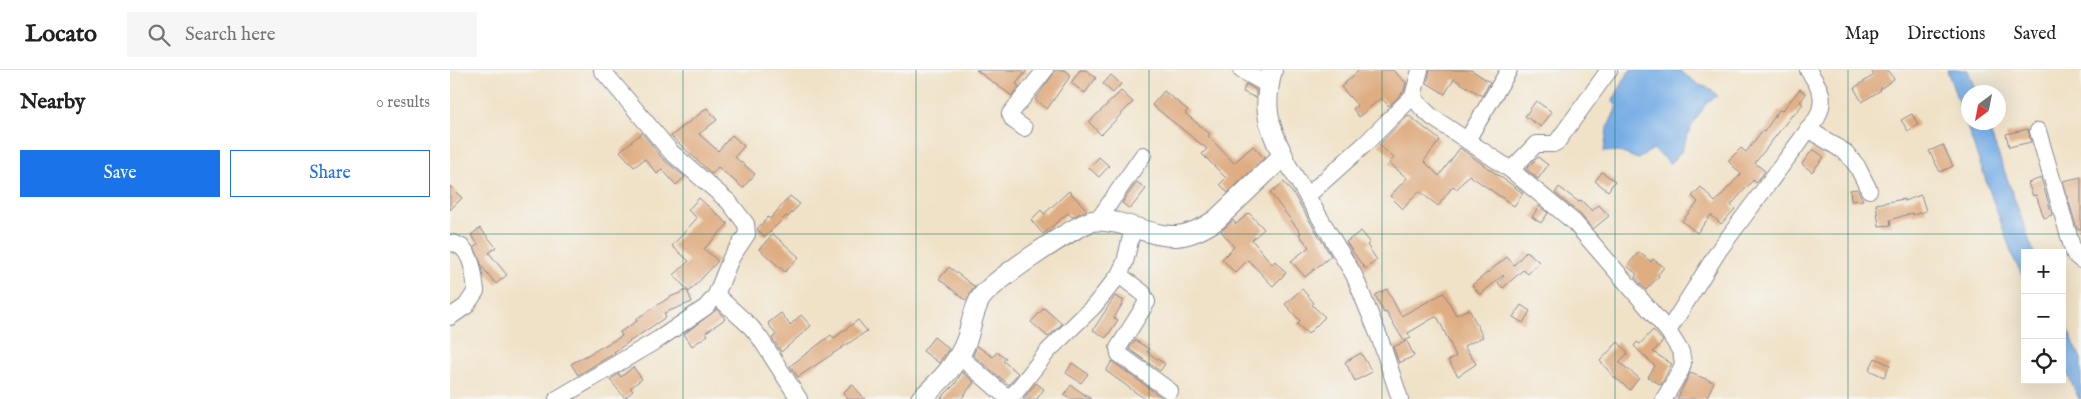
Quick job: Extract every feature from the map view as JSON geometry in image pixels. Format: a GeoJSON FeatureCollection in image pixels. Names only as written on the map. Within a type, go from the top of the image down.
{"type":"FeatureCollection","features":[{"type":"Feature","properties":{"kind":"street"},"geometry":{"type":"LineString","coordinates":[[557,399],[659,339],[706,306],[716,295],[731,258],[747,234],[746,224],[729,202],[671,152],[602,70]]}},
{"type":"Feature","properties":{"kind":"street"},"geometry":{"type":"LineString","coordinates":[[1024,128],[1013,120],[1010,114],[1045,70]]}},
{"type":"Feature","properties":{"kind":"street"},"geometry":{"type":"LineString","coordinates":[[1241,70],[1270,78],[1266,103],[1273,135],[1283,156],[1354,275],[1380,339],[1400,399]]}},
{"type":"Feature","properties":{"kind":"street"},"geometry":{"type":"LineString","coordinates":[[1307,196],[1365,144],[1414,96],[1420,70]]}},
{"type":"Feature","properties":{"kind":"street"},"geometry":{"type":"LineString","coordinates":[[1467,140],[1509,70]]}},
{"type":"Feature","properties":{"kind":"street"},"geometry":{"type":"LineString","coordinates":[[1510,170],[1536,144],[1553,144],[1557,142],[1609,70]]}},
{"type":"Feature","properties":{"kind":"street"},"geometry":{"type":"LineString","coordinates":[[1668,331],[1719,250],[1823,106],[1823,99],[1817,83],[1808,70]]}},
{"type":"Feature","properties":{"kind":"street"},"geometry":{"type":"LineString","coordinates":[[1414,96],[1421,107],[1432,117],[1510,170],[1574,222],[1668,331],[1682,352],[1683,363],[1664,399]]}},
{"type":"Feature","properties":{"kind":"street"},"geometry":{"type":"LineString","coordinates":[[1808,129],[1845,152],[1857,166],[1870,190]]}},
{"type":"Feature","properties":{"kind":"street"},"geometry":{"type":"LineString","coordinates":[[2038,131],[2073,250],[2075,255],[2081,260]]}},
{"type":"Feature","properties":{"kind":"street"},"geometry":{"type":"LineString","coordinates":[[1098,220],[1143,155]]}},
{"type":"Feature","properties":{"kind":"street"},"geometry":{"type":"LineString","coordinates":[[931,396],[959,356],[980,299],[987,291],[1013,271],[1084,224],[1098,220],[1163,236],[1182,237],[1198,231],[1216,220],[1283,156]]}},
{"type":"Feature","properties":{"kind":"street"},"geometry":{"type":"LineString","coordinates":[[959,356],[1003,394],[1011,395],[1048,351],[1094,306],[1119,275],[1125,262],[1133,228]]}},
{"type":"Feature","properties":{"kind":"street"},"geometry":{"type":"LineString","coordinates":[[450,243],[459,246],[470,259],[476,291],[466,306],[450,316]]}},
{"type":"Feature","properties":{"kind":"street"},"geometry":{"type":"LineString","coordinates":[[1119,275],[1142,293],[1147,302],[1118,348],[1119,354],[1170,391]]}},
{"type":"Feature","properties":{"kind":"street"},"geometry":{"type":"LineString","coordinates":[[716,295],[751,327],[760,338],[799,399]]}},
{"type":"Feature","properties":{"kind":"water"},"geometry":{"type":"Polygon","coordinates":[[[1630,70],[1679,70],[1699,85],[1714,92],[1717,96],[1707,102],[1691,127],[1681,152],[1669,164],[1666,159],[1653,149],[1638,159],[1617,151],[1604,152],[1607,129],[1617,107],[1613,100],[1630,70]]]}},
{"type":"Feature","properties":{"kind":"water"},"geometry":{"type":"Polygon","coordinates":[[[1947,70],[1968,70],[1973,85],[1961,85],[1961,110],[1947,70]]]}},
{"type":"Feature","properties":{"kind":"water"},"geometry":{"type":"Polygon","coordinates":[[[1968,130],[1990,130],[2033,249],[2021,249],[2021,273],[2013,257],[1968,130]]]}},
{"type":"Feature","properties":{"kind":"water"},"geometry":{"type":"Polygon","coordinates":[[[2066,326],[2081,359],[2081,399],[2079,399],[2066,371],[2066,326]]]}},
{"type":"Feature","properties":{"kind":"building"},"geometry":{"type":"Polygon","coordinates":[[[976,70],[1027,70],[1016,84],[1019,86],[1012,96],[976,70]]]}},
{"type":"Feature","properties":{"kind":"building"},"geometry":{"type":"Polygon","coordinates":[[[1056,70],[1065,70],[1071,75],[1047,109],[1035,100],[1056,70]]]}},
{"type":"Feature","properties":{"kind":"building"},"geometry":{"type":"Polygon","coordinates":[[[1080,70],[1086,70],[1096,78],[1085,93],[1071,83],[1080,70]]]}},
{"type":"Feature","properties":{"kind":"building"},"geometry":{"type":"Polygon","coordinates":[[[1359,70],[1393,70],[1406,83],[1404,91],[1389,106],[1381,98],[1359,117],[1353,109],[1357,105],[1341,87],[1359,70]]]}},
{"type":"Feature","properties":{"kind":"building"},"geometry":{"type":"Polygon","coordinates":[[[1430,70],[1471,70],[1490,82],[1482,96],[1454,79],[1445,94],[1427,83],[1430,70]]]}},
{"type":"Feature","properties":{"kind":"building"},"geometry":{"type":"Polygon","coordinates":[[[1871,70],[1887,70],[1894,79],[1862,102],[1854,88],[1874,75],[1871,70]]]}},
{"type":"Feature","properties":{"kind":"building"},"geometry":{"type":"Polygon","coordinates":[[[1111,75],[1121,84],[1113,93],[1103,84],[1111,75]]]}},
{"type":"Feature","properties":{"kind":"building"},"geometry":{"type":"Polygon","coordinates":[[[1246,84],[1256,90],[1256,98],[1243,92],[1246,84]]]}},
{"type":"Feature","properties":{"kind":"building"},"geometry":{"type":"Polygon","coordinates":[[[1800,89],[1806,94],[1800,102],[1803,104],[1792,115],[1755,163],[1765,171],[1756,183],[1753,180],[1731,205],[1735,209],[1721,224],[1711,215],[1697,233],[1682,221],[1698,202],[1692,196],[1701,187],[1715,202],[1741,174],[1728,161],[1741,148],[1746,152],[1762,131],[1764,132],[1779,110],[1782,111],[1800,89]]]}},
{"type":"Feature","properties":{"kind":"building"},"geometry":{"type":"Polygon","coordinates":[[[1121,91],[1133,102],[1101,135],[1089,122],[1121,91]]]}},
{"type":"Feature","properties":{"kind":"building"},"geometry":{"type":"Polygon","coordinates":[[[1164,91],[1188,110],[1185,113],[1210,134],[1208,136],[1234,163],[1253,146],[1264,158],[1228,193],[1220,184],[1226,178],[1202,154],[1207,149],[1152,105],[1164,91]]]}},
{"type":"Feature","properties":{"kind":"building"},"geometry":{"type":"Polygon","coordinates":[[[1536,101],[1552,112],[1541,127],[1525,116],[1536,101]]]}},
{"type":"Feature","properties":{"kind":"building"},"geometry":{"type":"Polygon","coordinates":[[[707,108],[717,120],[699,134],[718,151],[732,135],[744,146],[735,157],[755,174],[743,188],[718,167],[712,174],[671,136],[707,108]]]}},
{"type":"Feature","properties":{"kind":"building"},"geometry":{"type":"Polygon","coordinates":[[[1912,114],[1918,125],[1908,131],[1901,120],[1912,114]]]}},
{"type":"Feature","properties":{"kind":"building"},"geometry":{"type":"Polygon","coordinates":[[[1408,115],[1440,140],[1424,161],[1439,176],[1460,148],[1523,193],[1514,206],[1469,175],[1457,189],[1453,186],[1438,206],[1419,191],[1403,209],[1390,196],[1407,178],[1389,163],[1394,158],[1379,145],[1408,115]]]}},
{"type":"Feature","properties":{"kind":"building"},"geometry":{"type":"Polygon","coordinates":[[[2028,129],[2031,142],[2009,147],[2006,134],[2028,129]]]}},
{"type":"Feature","properties":{"kind":"building"},"geometry":{"type":"Polygon","coordinates":[[[642,133],[663,159],[685,177],[676,185],[662,169],[657,174],[645,159],[634,167],[620,151],[642,133]]]}},
{"type":"Feature","properties":{"kind":"building"},"geometry":{"type":"Polygon","coordinates":[[[1943,145],[1953,166],[1940,172],[1929,151],[1943,145]]]}},
{"type":"Feature","properties":{"kind":"building"},"geometry":{"type":"Polygon","coordinates":[[[1813,149],[1824,157],[1812,172],[1802,164],[1813,149]]]}},
{"type":"Feature","properties":{"kind":"building"},"geometry":{"type":"Polygon","coordinates":[[[1099,157],[1109,166],[1099,177],[1089,168],[1099,157]]]}},
{"type":"Feature","properties":{"kind":"building"},"geometry":{"type":"Polygon","coordinates":[[[1538,157],[1548,165],[1538,179],[1526,169],[1538,157]]]}},
{"type":"Feature","properties":{"kind":"building"},"geometry":{"type":"Polygon","coordinates":[[[1602,172],[1615,181],[1608,191],[1595,181],[1602,172]]]}},
{"type":"Feature","properties":{"kind":"building"},"geometry":{"type":"Polygon","coordinates":[[[2081,177],[2081,229],[2077,229],[2063,181],[2081,177]]]}},
{"type":"Feature","properties":{"kind":"building"},"geometry":{"type":"Polygon","coordinates":[[[2041,178],[2052,215],[2044,218],[2036,195],[2033,196],[2028,183],[2041,178]]]}},
{"type":"Feature","properties":{"kind":"building"},"geometry":{"type":"Polygon","coordinates":[[[1137,182],[1146,189],[1130,209],[1122,203],[1137,182]]]}},
{"type":"Feature","properties":{"kind":"building"},"geometry":{"type":"Polygon","coordinates":[[[1284,182],[1331,256],[1305,277],[1291,261],[1309,247],[1299,234],[1301,233],[1270,193],[1284,182]]]}},
{"type":"Feature","properties":{"kind":"building"},"geometry":{"type":"Polygon","coordinates":[[[450,186],[462,198],[450,210],[450,186]]]}},
{"type":"Feature","properties":{"kind":"building"},"geometry":{"type":"Polygon","coordinates":[[[1559,187],[1579,202],[1581,200],[1592,211],[1599,205],[1609,216],[1593,229],[1580,214],[1555,193],[1559,187]]]}},
{"type":"Feature","properties":{"kind":"building"},"geometry":{"type":"Polygon","coordinates":[[[1857,189],[1863,200],[1851,201],[1850,190],[1857,189]]]}},
{"type":"Feature","properties":{"kind":"building"},"geometry":{"type":"Polygon","coordinates":[[[1069,191],[1087,210],[1072,217],[1068,213],[1043,234],[1031,220],[1041,210],[1044,214],[1069,191]]]}},
{"type":"Feature","properties":{"kind":"building"},"geometry":{"type":"Polygon","coordinates":[[[1921,195],[1926,211],[1890,220],[1891,225],[1879,226],[1876,204],[1904,199],[1904,201],[1921,195]]]}},
{"type":"Feature","properties":{"kind":"building"},"geometry":{"type":"Polygon","coordinates":[[[790,196],[800,204],[765,237],[757,229],[768,217],[770,219],[790,196]]]}},
{"type":"Feature","properties":{"kind":"building"},"geometry":{"type":"Polygon","coordinates":[[[699,198],[728,224],[704,249],[718,261],[689,292],[674,275],[689,261],[672,246],[697,218],[688,210],[699,198]]]}},
{"type":"Feature","properties":{"kind":"building"},"geometry":{"type":"Polygon","coordinates":[[[1539,206],[1548,213],[1541,223],[1532,217],[1539,206]]]}},
{"type":"Feature","properties":{"kind":"building"},"geometry":{"type":"Polygon","coordinates":[[[1249,213],[1264,229],[1252,240],[1272,264],[1275,261],[1286,273],[1273,286],[1248,260],[1235,273],[1222,259],[1234,247],[1221,231],[1233,220],[1236,224],[1249,213]]]}},
{"type":"Feature","properties":{"kind":"building"},"geometry":{"type":"Polygon","coordinates":[[[480,228],[496,247],[489,253],[507,275],[496,284],[483,268],[474,247],[478,244],[471,235],[480,228]]]}},
{"type":"Feature","properties":{"kind":"building"},"geometry":{"type":"Polygon","coordinates":[[[1361,231],[1370,242],[1367,245],[1377,260],[1365,269],[1346,242],[1361,231]]]}},
{"type":"Feature","properties":{"kind":"building"},"geometry":{"type":"Polygon","coordinates":[[[773,234],[799,257],[785,272],[759,249],[773,234]]]}},
{"type":"Feature","properties":{"kind":"building"},"geometry":{"type":"Polygon","coordinates":[[[1527,251],[1539,262],[1528,274],[1523,270],[1503,288],[1498,283],[1503,275],[1480,295],[1472,285],[1507,257],[1514,265],[1527,251]]]}},
{"type":"Feature","properties":{"kind":"building"},"geometry":{"type":"Polygon","coordinates":[[[1639,252],[1651,262],[1653,259],[1664,267],[1659,276],[1646,290],[1635,277],[1637,274],[1627,266],[1639,252]]]}},
{"type":"Feature","properties":{"kind":"building"},"geometry":{"type":"Polygon","coordinates":[[[949,267],[975,287],[965,300],[939,279],[949,267]]]}},
{"type":"Feature","properties":{"kind":"building"},"geometry":{"type":"Polygon","coordinates":[[[1302,289],[1314,303],[1312,305],[1325,317],[1308,334],[1297,324],[1300,321],[1285,304],[1302,289]]]}},
{"type":"Feature","properties":{"kind":"building"},"geometry":{"type":"Polygon","coordinates":[[[1387,289],[1401,316],[1444,293],[1456,315],[1469,309],[1483,337],[1464,346],[1476,364],[1458,376],[1448,361],[1456,356],[1438,318],[1435,317],[1408,333],[1411,338],[1404,341],[1386,312],[1384,313],[1375,295],[1387,289]]]}},
{"type":"Feature","properties":{"kind":"building"},"geometry":{"type":"Polygon","coordinates":[[[687,290],[692,302],[664,313],[666,317],[615,353],[578,375],[571,364],[622,336],[620,332],[637,321],[636,319],[670,297],[687,290]]]}},
{"type":"Feature","properties":{"kind":"building"},"geometry":{"type":"Polygon","coordinates":[[[1115,296],[1124,301],[1114,318],[1118,320],[1106,338],[1093,330],[1115,296]]]}},
{"type":"Feature","properties":{"kind":"building"},"geometry":{"type":"Polygon","coordinates":[[[1521,305],[1530,311],[1523,323],[1513,317],[1521,305]]]}},
{"type":"Feature","properties":{"kind":"building"},"geometry":{"type":"Polygon","coordinates":[[[1044,308],[1062,324],[1048,337],[1031,322],[1044,308]]]}},
{"type":"Feature","properties":{"kind":"building"},"geometry":{"type":"Polygon","coordinates":[[[717,309],[725,319],[706,332],[708,335],[692,346],[684,334],[717,309]]]}},
{"type":"Feature","properties":{"kind":"building"},"geometry":{"type":"Polygon","coordinates":[[[781,313],[790,325],[801,315],[811,326],[781,352],[772,338],[776,335],[768,323],[781,313]]]}},
{"type":"Feature","properties":{"kind":"building"},"geometry":{"type":"Polygon","coordinates":[[[858,320],[867,331],[798,377],[790,366],[831,335],[834,338],[858,320]]]}},
{"type":"Feature","properties":{"kind":"building"},"geometry":{"type":"Polygon","coordinates":[[[1653,330],[1663,341],[1653,352],[1672,364],[1661,385],[1648,377],[1655,366],[1634,346],[1637,342],[1640,344],[1653,330]]]}},
{"type":"Feature","properties":{"kind":"building"},"geometry":{"type":"Polygon","coordinates":[[[934,337],[949,349],[939,363],[923,351],[934,337]]]}},
{"type":"Feature","properties":{"kind":"building"},"geometry":{"type":"Polygon","coordinates":[[[1135,340],[1149,349],[1147,352],[1165,364],[1160,371],[1129,349],[1135,340]]]}},
{"type":"Feature","properties":{"kind":"building"},"geometry":{"type":"Polygon","coordinates":[[[1407,341],[1414,356],[1399,363],[1393,347],[1407,341]]]}},
{"type":"Feature","properties":{"kind":"building"},"geometry":{"type":"Polygon","coordinates":[[[1618,342],[1628,353],[1619,362],[1639,378],[1630,390],[1613,376],[1600,361],[1618,342]]]}},
{"type":"Feature","properties":{"kind":"building"},"geometry":{"type":"Polygon","coordinates":[[[977,346],[993,357],[997,352],[1006,358],[1003,361],[1018,373],[1009,385],[973,355],[977,346]]]}},
{"type":"Feature","properties":{"kind":"building"},"geometry":{"type":"Polygon","coordinates":[[[1361,353],[1372,372],[1355,381],[1345,362],[1361,353]]]}},
{"type":"Feature","properties":{"kind":"building"},"geometry":{"type":"Polygon","coordinates":[[[1875,358],[1890,365],[1884,377],[1869,370],[1875,358]]]}},
{"type":"Feature","properties":{"kind":"building"},"geometry":{"type":"Polygon","coordinates":[[[1112,361],[1164,399],[1145,399],[1106,371],[1112,361]]]}},
{"type":"Feature","properties":{"kind":"building"},"geometry":{"type":"Polygon","coordinates":[[[1072,363],[1088,374],[1081,383],[1066,373],[1072,363]]]}},
{"type":"Feature","properties":{"kind":"building"},"geometry":{"type":"Polygon","coordinates":[[[633,367],[642,379],[630,388],[633,391],[625,398],[610,380],[619,374],[621,377],[633,367]]]}},
{"type":"Feature","properties":{"kind":"building"},"geometry":{"type":"Polygon","coordinates":[[[962,372],[974,382],[961,399],[940,399],[955,384],[962,372]]]}},
{"type":"Feature","properties":{"kind":"building"},"geometry":{"type":"Polygon","coordinates":[[[1690,373],[1714,382],[1706,399],[1677,399],[1690,373]]]}},
{"type":"Feature","properties":{"kind":"building"},"geometry":{"type":"Polygon","coordinates":[[[1036,383],[1044,389],[1037,399],[1023,399],[1036,383]]]}},
{"type":"Feature","properties":{"kind":"building"},"geometry":{"type":"Polygon","coordinates":[[[852,384],[865,399],[848,399],[843,393],[852,384]]]}},
{"type":"Feature","properties":{"kind":"building"},"geometry":{"type":"Polygon","coordinates":[[[1071,385],[1091,399],[1070,399],[1064,395],[1071,385]]]}}]}
